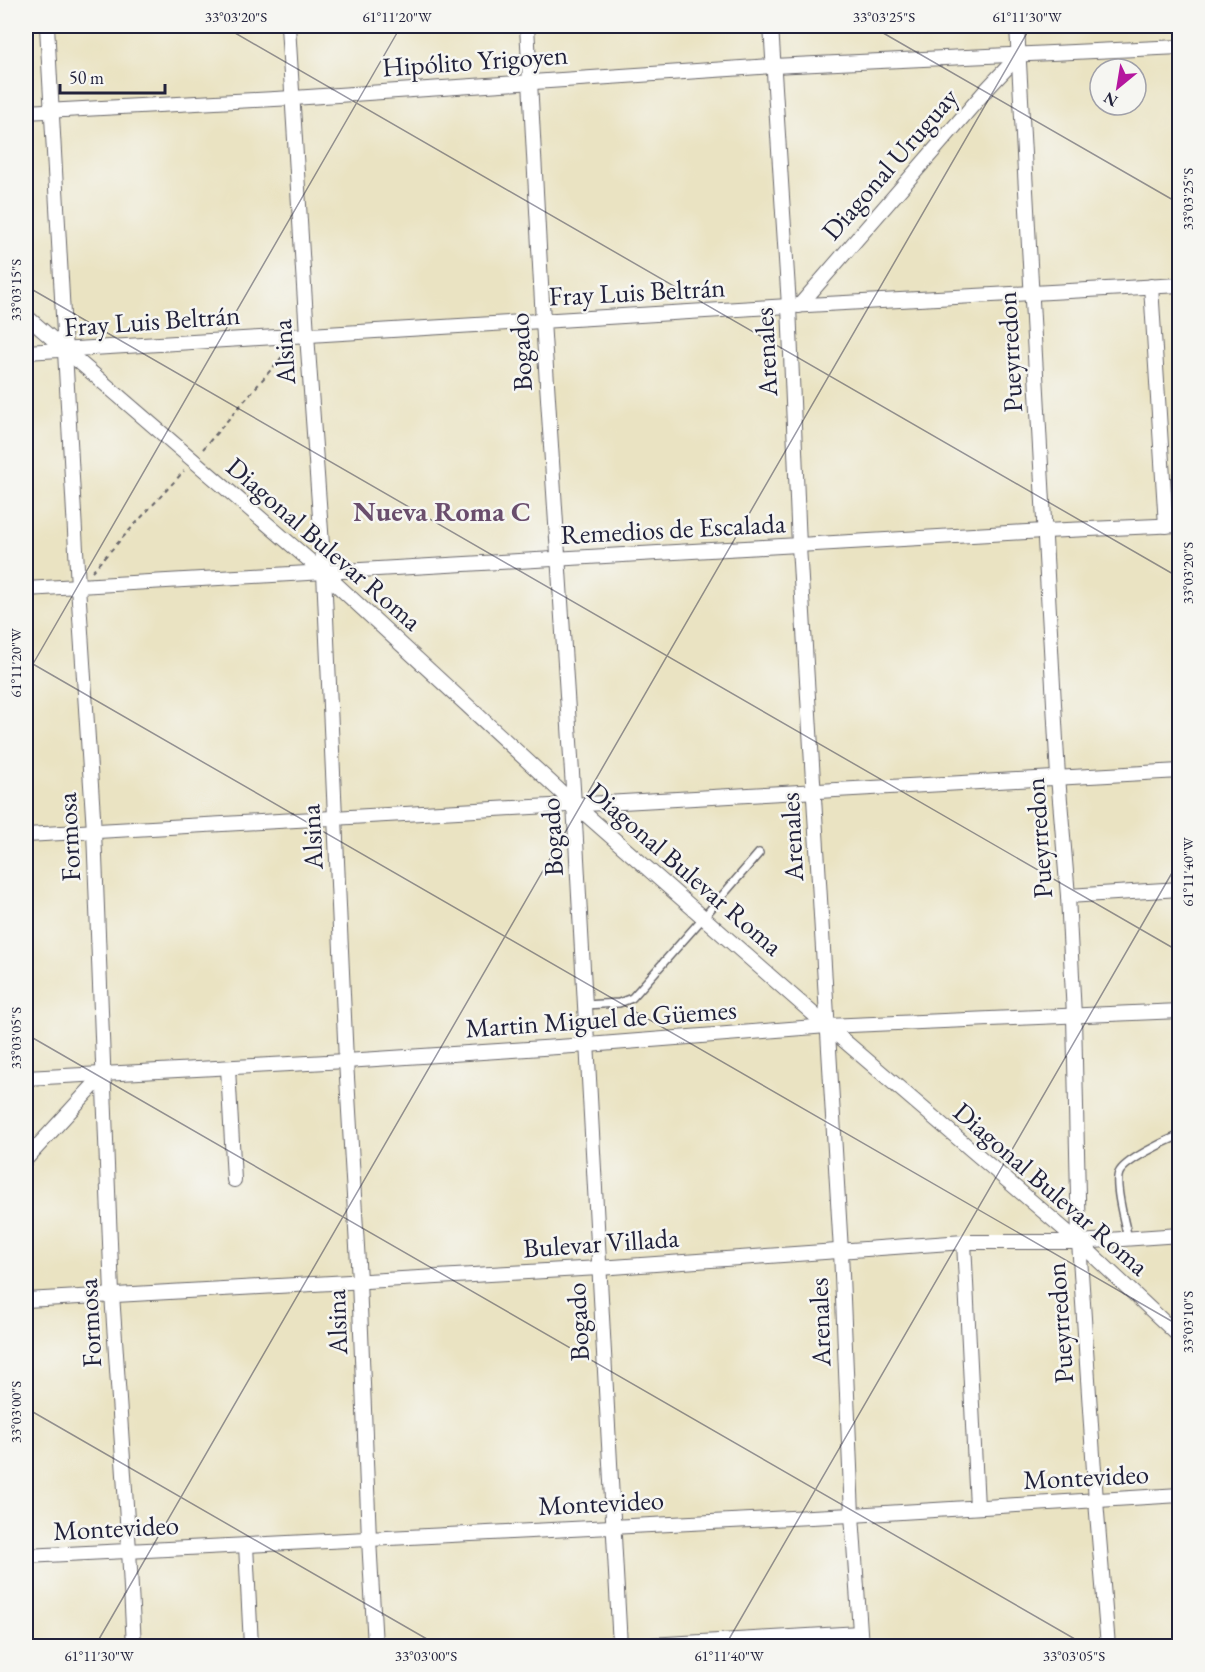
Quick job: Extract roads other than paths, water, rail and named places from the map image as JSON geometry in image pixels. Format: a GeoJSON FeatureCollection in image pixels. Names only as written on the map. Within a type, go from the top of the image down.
{"type":"FeatureCollection","features":[{"type":"Feature","properties":{"kind":"street","name":"Formosa"},"geometry":{"type":"LineString","coordinates":[[47,26],[94,831],[112,1294],[134,1647]]}},
{"type":"Feature","properties":{"kind":"street","name":"Alsina"},"geometry":{"type":"LineString","coordinates":[[288,26],[324,573],[375,1647]]}},
{"type":"Feature","properties":{"kind":"street","name":"Bogado"},"geometry":{"type":"LineString","coordinates":[[527,26],[588,1045],[620,1647]]}},
{"type":"Feature","properties":{"kind":"street","name":"Arenales"},"geometry":{"type":"LineString","coordinates":[[771,26],[772,66],[794,306],[799,546],[841,1251],[852,1515],[861,1640]]}},
{"type":"Feature","properties":{"kind":"street","name":"Pueyrredon"},"geometry":{"type":"LineString","coordinates":[[1017,26],[1058,777],[1068,896],[1074,1016],[1079,1242],[1108,1647]]}},
{"type":"Feature","properties":{"kind":"street","name":"Hipólito Yrigoyen"},"geometry":{"type":"LineString","coordinates":[[26,112],[293,98],[772,66],[1179,47]]}},
{"type":"Feature","properties":{"kind":"street","name":"Diagonal Uruguay"},"geometry":{"type":"LineString","coordinates":[[794,306],[1019,55]]}},
{"type":"Feature","properties":{"kind":"street","name":"Fray Luis Beltrán"},"geometry":{"type":"LineString","coordinates":[[26,352],[1179,285]]}},
{"type":"Feature","properties":{"kind":"street"},"geometry":{"type":"LineString","coordinates":[[1151,286],[1173,525]]}},
{"type":"Feature","properties":{"kind":"street","name":"Diagonal Bulevar Roma"},"geometry":{"type":"LineString","coordinates":[[26,316],[324,573],[574,804],[827,1026],[1079,1242],[1179,1337]]}},
{"type":"Feature","properties":{"kind":"street","name":"Remedios de Escalada"},"geometry":{"type":"LineString","coordinates":[[26,589],[1173,525]]}},
{"type":"Feature","properties":{"kind":"street"},"geometry":{"type":"LineString","coordinates":[[26,835],[1179,771]]}},
{"type":"Feature","properties":{"kind":"street"},"geometry":{"type":"LineString","coordinates":[[1068,896],[1179,889]]}},
{"type":"Feature","properties":{"kind":"street","name":"Martin Miguel de Güemes"},"geometry":{"type":"LineString","coordinates":[[26,1078],[346,1061],[827,1026],[1179,1011]]}},
{"type":"Feature","properties":{"kind":"street"},"geometry":{"type":"LineString","coordinates":[[228,1068],[234,1180]]}},
{"type":"Feature","properties":{"kind":"street"},"geometry":{"type":"LineString","coordinates":[[26,1159],[105,1074]]}},
{"type":"Feature","properties":{"kind":"street","name":"Bulevar Villada"},"geometry":{"type":"LineString","coordinates":[[26,1300],[599,1268],[964,1242],[1079,1242],[1179,1235]]}},
{"type":"Feature","properties":{"kind":"street"},"geometry":{"type":"LineString","coordinates":[[964,1242],[977,1507]]}},
{"type":"Feature","properties":{"kind":"street","name":"Montevideo"},"geometry":{"type":"LineString","coordinates":[[26,1556],[852,1515],[1179,1495]]}},
{"type":"Feature","properties":{"kind":"street"},"geometry":{"type":"LineString","coordinates":[[246,1545],[251,1647]]}},
{"type":"Feature","properties":{"kind":"street"},"geometry":{"type":"LineString","coordinates":[[632,1647],[861,1640]]}},
{"type":"Feature","properties":{"kind":"lane"},"geometry":{"type":"LineString","coordinates":[[585,1005],[620,1003],[632,998],[759,853]]}},
{"type":"Feature","properties":{"kind":"lane"},"geometry":{"type":"LineString","coordinates":[[1128,1239],[1117,1180],[1120,1170],[1149,1149],[1179,1135]]}},
{"type":"Feature","properties":{"kind":"district","name":"Nueva Roma C"},"geometry":{"type":"Point","coordinates":[442,511]}}]}
